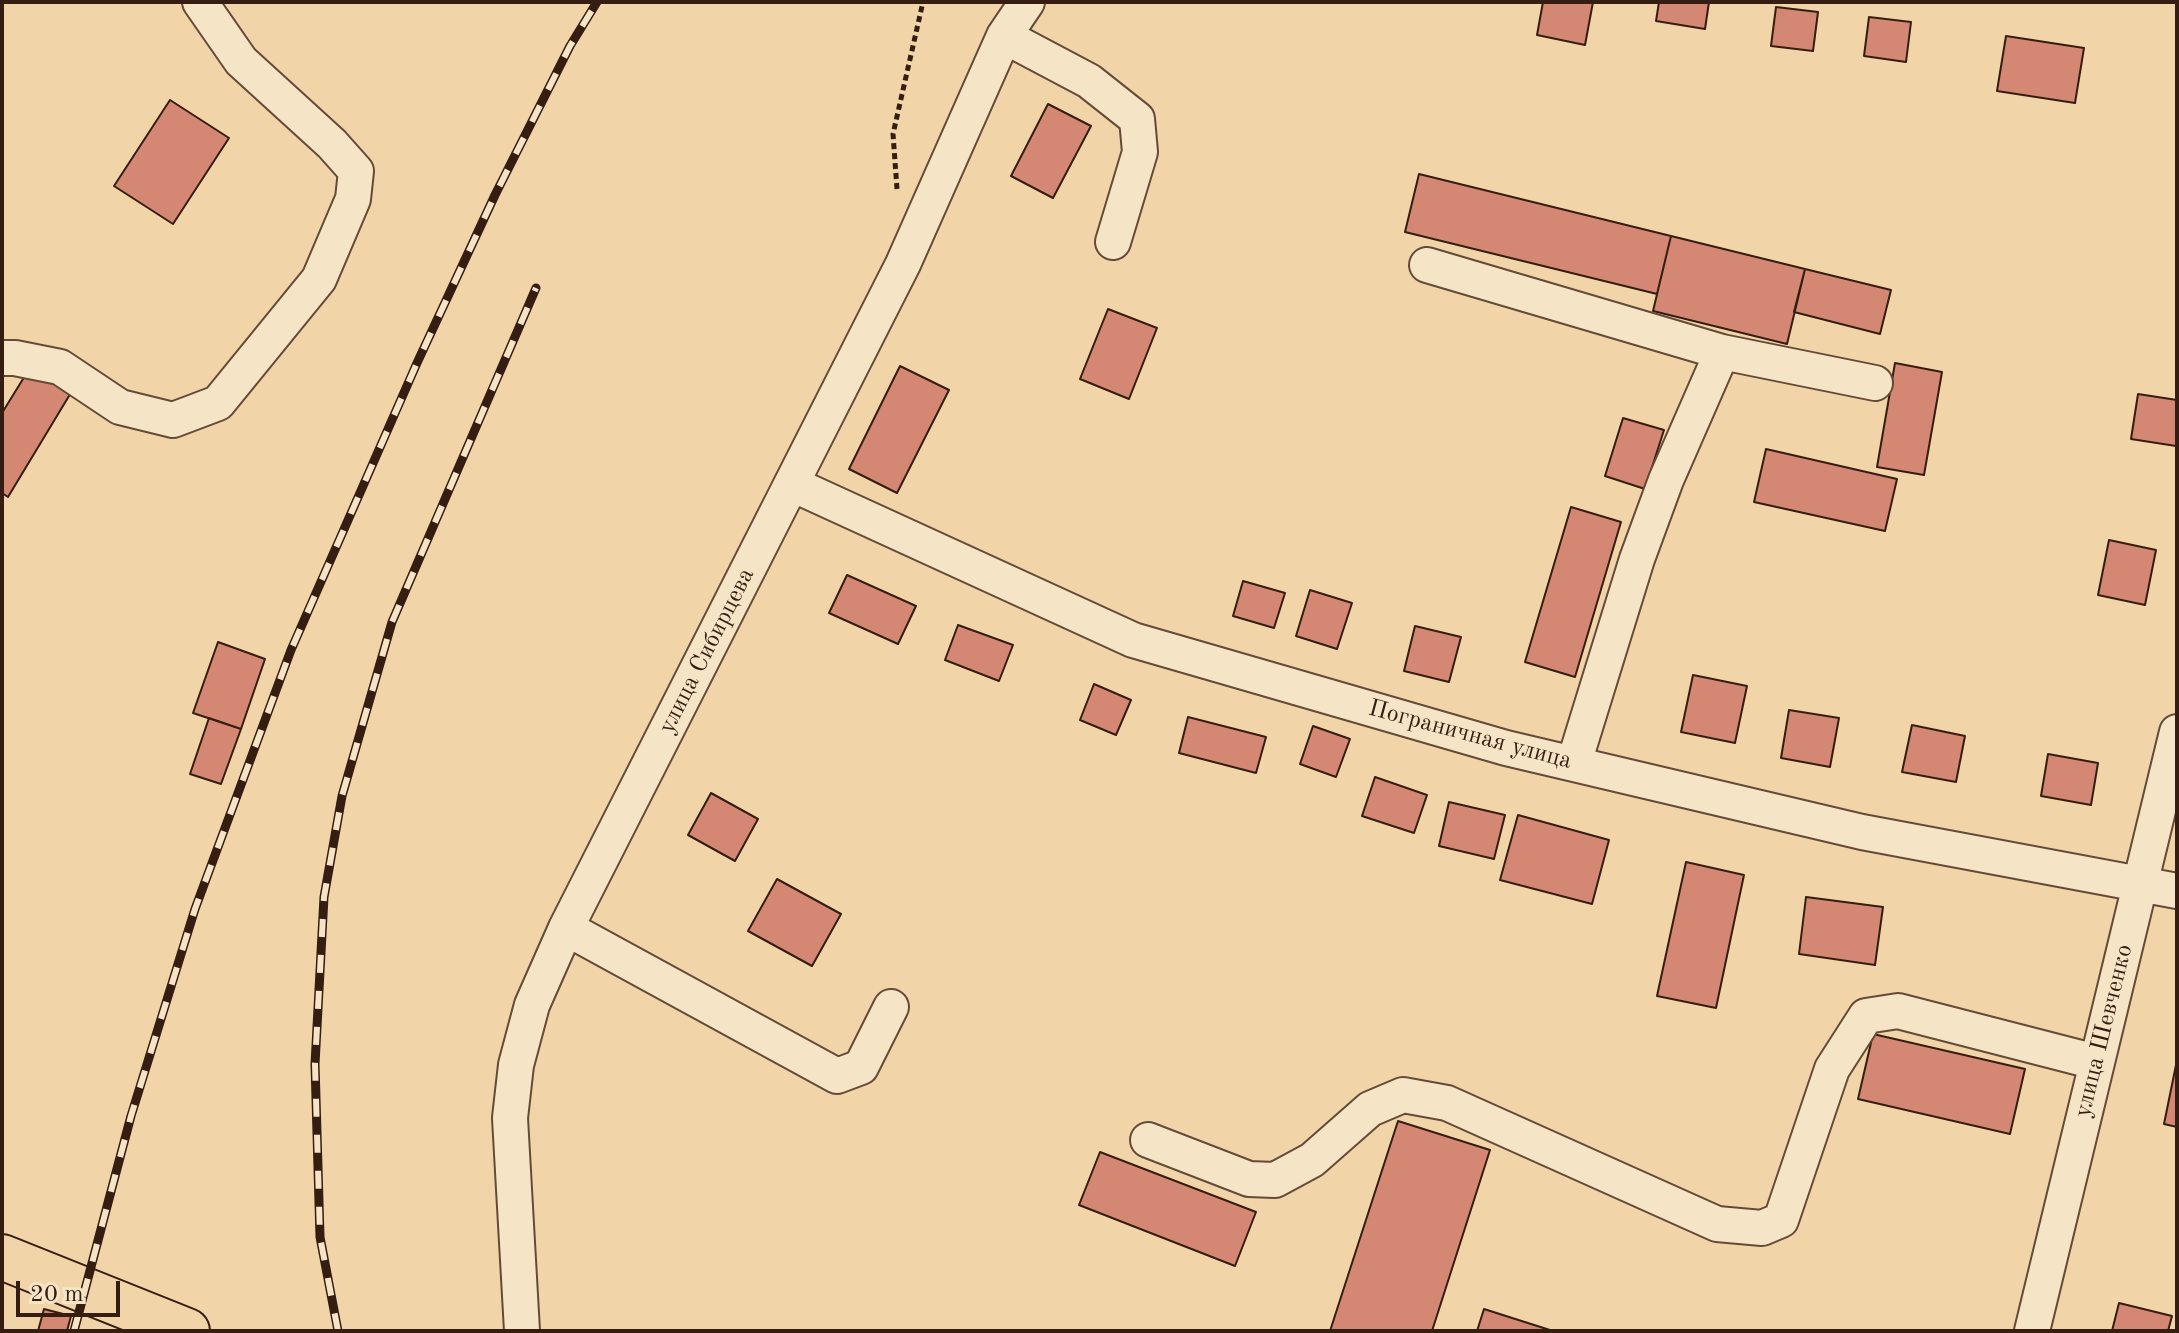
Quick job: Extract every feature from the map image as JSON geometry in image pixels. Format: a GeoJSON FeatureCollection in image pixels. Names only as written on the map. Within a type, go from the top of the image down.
{"type":"FeatureCollection","features":[{"type":"Feature","properties":{"kind":"main road"},"geometry":{"type":"LineString","coordinates":[[2,1257],[187,1331]]}},
{"type":"Feature","properties":{"kind":"street"},"geometry":{"type":"LineString","coordinates":[[2,358],[60,367],[120,407],[173,420],[218,403],[319,279],[353,199],[356,171],[332,144],[241,61],[200,2]]}},
{"type":"Feature","properties":{"kind":"street","name":"улица Сибирцева"},"geometry":{"type":"LineString","coordinates":[[522,1331],[510,1118],[516,1065],[532,1005],[566,928],[903,264],[1004,36],[1027,2]]}},
{"type":"Feature","properties":{"kind":"street"},"geometry":{"type":"LineString","coordinates":[[1004,36],[1089,81],[1137,119],[1140,152],[1113,242]]}},
{"type":"Feature","properties":{"kind":"street"},"geometry":{"type":"LineString","coordinates":[[1427,265],[1722,352],[1875,383]]}},
{"type":"Feature","properties":{"kind":"street"},"geometry":{"type":"LineString","coordinates":[[1574,763],[1637,559],[1666,480],[1722,352]]}},
{"type":"Feature","properties":{"kind":"street","name":"Пограничная улица"},"geometry":{"type":"LineString","coordinates":[[792,484],[1133,640],[1506,748],[1862,832],[2177,891]]}},
{"type":"Feature","properties":{"kind":"street","name":"улица Шевченко"},"geometry":{"type":"LineString","coordinates":[[2032,1331],[2177,732]]}},
{"type":"Feature","properties":{"kind":"street"},"geometry":{"type":"LineString","coordinates":[[566,928],[837,1076],[861,1067],[891,1007]]}},
{"type":"Feature","properties":{"kind":"street"},"geometry":{"type":"LineString","coordinates":[[1148,1140],[1249,1179],[1275,1180],[1312,1160],[1370,1109],[1403,1095],[1447,1103],[1717,1224],[1762,1228],[1781,1220],[1832,1069],[1866,1016],[1898,1011],[2096,1062]]}},
{"type":"Feature","properties":{"kind":"path"},"geometry":{"type":"LineString","coordinates":[[897,192],[893,134],[923,2]]}},
{"type":"Feature","properties":{"kind":"building"},"geometry":{"type":"Polygon","coordinates":[[[1543,2],[1593,2],[1585,45],[1537,35],[1543,2]]]}},
{"type":"Feature","properties":{"kind":"building"},"geometry":{"type":"Polygon","coordinates":[[[1659,2],[1709,2],[1705,29],[1656,21],[1659,2]]]}},
{"type":"Feature","properties":{"kind":"building"},"geometry":{"type":"Polygon","coordinates":[[[1776,7],[1818,12],[1813,51],[1771,46],[1776,7]]]}},
{"type":"Feature","properties":{"kind":"building"},"geometry":{"type":"Polygon","coordinates":[[[1869,17],[1911,22],[1906,62],[1864,56],[1869,17]]]}},
{"type":"Feature","properties":{"kind":"building"},"geometry":{"type":"Polygon","coordinates":[[[2006,36],[2084,48],[2075,103],[1997,91],[2006,36]]]}},
{"type":"Feature","properties":{"kind":"building"},"geometry":{"type":"Polygon","coordinates":[[[170,100],[229,138],[173,224],[114,186],[170,100]]]}},
{"type":"Feature","properties":{"kind":"building"},"geometry":{"type":"Polygon","coordinates":[[[1048,104],[1091,126],[1053,198],[1011,176],[1048,104]]]}},
{"type":"Feature","properties":{"kind":"building"},"geometry":{"type":"Polygon","coordinates":[[[1419,174],[1671,236],[1657,294],[1405,232],[1419,174]]]}},
{"type":"Feature","properties":{"kind":"building"},"geometry":{"type":"Polygon","coordinates":[[[1671,236],[1805,269],[1787,344],[1653,311],[1671,236]]]}},
{"type":"Feature","properties":{"kind":"building"},"geometry":{"type":"Polygon","coordinates":[[[1805,269],[1891,290],[1880,334],[1794,312],[1805,269]]]}},
{"type":"Feature","properties":{"kind":"building"},"geometry":{"type":"Polygon","coordinates":[[[1108,309],[1157,328],[1129,399],[1080,379],[1108,309]]]}},
{"type":"Feature","properties":{"kind":"building"},"geometry":{"type":"Polygon","coordinates":[[[1895,363],[1942,372],[1924,475],[1877,467],[1895,363]]]}},
{"type":"Feature","properties":{"kind":"building"},"geometry":{"type":"Polygon","coordinates":[[[31,366],[72,391],[8,497],[2,493],[2,413],[31,366]]]}},
{"type":"Feature","properties":{"kind":"building"},"geometry":{"type":"Polygon","coordinates":[[[900,366],[949,390],[897,493],[849,469],[900,366]]]}},
{"type":"Feature","properties":{"kind":"building"},"geometry":{"type":"Polygon","coordinates":[[[2138,394],[2177,400],[2176,446],[2131,439],[2138,394]]]}},
{"type":"Feature","properties":{"kind":"building"},"geometry":{"type":"Polygon","coordinates":[[[1623,418],[1664,430],[1645,489],[1605,476],[1623,418]]]}},
{"type":"Feature","properties":{"kind":"building"},"geometry":{"type":"Polygon","coordinates":[[[1766,449],[1897,479],[1885,531],[1754,502],[1766,449]]]}},
{"type":"Feature","properties":{"kind":"building"},"geometry":{"type":"Polygon","coordinates":[[[1571,507],[1621,522],[1575,677],[1525,662],[1571,507]]]}},
{"type":"Feature","properties":{"kind":"building"},"geometry":{"type":"Polygon","coordinates":[[[2109,540],[2156,550],[2145,605],[2098,595],[2109,540]]]}},
{"type":"Feature","properties":{"kind":"building"},"geometry":{"type":"Polygon","coordinates":[[[847,575],[916,606],[898,644],[829,613],[847,575]]]}},
{"type":"Feature","properties":{"kind":"building"},"geometry":{"type":"Polygon","coordinates":[[[1243,581],[1285,593],[1274,628],[1233,616],[1243,581]]]}},
{"type":"Feature","properties":{"kind":"building"},"geometry":{"type":"Polygon","coordinates":[[[1310,590],[1352,603],[1337,649],[1296,636],[1310,590]]]}},
{"type":"Feature","properties":{"kind":"building"},"geometry":{"type":"Polygon","coordinates":[[[958,625],[1013,645],[999,681],[945,660],[958,625]]]}},
{"type":"Feature","properties":{"kind":"building"},"geometry":{"type":"Polygon","coordinates":[[[1415,626],[1461,637],[1449,682],[1404,671],[1415,626]]]}},
{"type":"Feature","properties":{"kind":"building"},"geometry":{"type":"Polygon","coordinates":[[[218,642],[265,659],[241,729],[193,713],[218,642]]]}},
{"type":"Feature","properties":{"kind":"building"},"geometry":{"type":"Polygon","coordinates":[[[1693,675],[1747,686],[1735,743],[1681,732],[1693,675]]]}},
{"type":"Feature","properties":{"kind":"building"},"geometry":{"type":"Polygon","coordinates":[[[1094,684],[1131,700],[1116,735],[1080,720],[1094,684]]]}},
{"type":"Feature","properties":{"kind":"building"},"geometry":{"type":"Polygon","coordinates":[[[1789,710],[1839,718],[1830,767],[1781,758],[1789,710]]]}},
{"type":"Feature","properties":{"kind":"building"},"geometry":{"type":"Polygon","coordinates":[[[1188,717],[1266,737],[1256,773],[1179,753],[1188,717]]]}},
{"type":"Feature","properties":{"kind":"building"},"geometry":{"type":"Polygon","coordinates":[[[209,718],[241,729],[221,784],[190,774],[209,718]]]}},
{"type":"Feature","properties":{"kind":"building"},"geometry":{"type":"Polygon","coordinates":[[[1912,725],[1965,736],[1956,782],[1902,772],[1912,725]]]}},
{"type":"Feature","properties":{"kind":"building"},"geometry":{"type":"Polygon","coordinates":[[[1313,726],[1350,739],[1336,777],[1300,764],[1313,726]]]}},
{"type":"Feature","properties":{"kind":"building"},"geometry":{"type":"Polygon","coordinates":[[[2048,754],[2098,763],[2091,805],[2041,796],[2048,754]]]}},
{"type":"Feature","properties":{"kind":"building"},"geometry":{"type":"Polygon","coordinates":[[[1375,777],[1427,795],[1414,833],[1362,816],[1375,777]]]}},
{"type":"Feature","properties":{"kind":"building"},"geometry":{"type":"Polygon","coordinates":[[[711,793],[758,819],[735,861],[688,835],[711,793]]]}},
{"type":"Feature","properties":{"kind":"building"},"geometry":{"type":"Polygon","coordinates":[[[1449,802],[1505,815],[1494,859],[1439,846],[1449,802]]]}},
{"type":"Feature","properties":{"kind":"building"},"geometry":{"type":"Polygon","coordinates":[[[1518,815],[1609,840],[1592,904],[1500,880],[1518,815]]]}},
{"type":"Feature","properties":{"kind":"building"},"geometry":{"type":"Polygon","coordinates":[[[1686,862],[1744,875],[1716,1008],[1657,996],[1686,862]]]}},
{"type":"Feature","properties":{"kind":"building"},"geometry":{"type":"Polygon","coordinates":[[[777,879],[841,914],[812,966],[748,931],[777,879]]]}},
{"type":"Feature","properties":{"kind":"building"},"geometry":{"type":"Polygon","coordinates":[[[1806,897],[1883,907],[1875,965],[1799,954],[1806,897]]]}},
{"type":"Feature","properties":{"kind":"building"},"geometry":{"type":"Polygon","coordinates":[[[1873,1034],[2025,1069],[2010,1134],[1858,1099],[1873,1034]]]}},
{"type":"Feature","properties":{"kind":"building"},"geometry":{"type":"Polygon","coordinates":[[[2177,1060],[2177,1127],[2164,1124],[2177,1060]]]}},
{"type":"Feature","properties":{"kind":"building"},"geometry":{"type":"Polygon","coordinates":[[[1398,1121],[1490,1150],[1432,1331],[1330,1331],[1398,1121]]]}},
{"type":"Feature","properties":{"kind":"building"},"geometry":{"type":"Polygon","coordinates":[[[1100,1152],[1256,1212],[1235,1266],[1079,1205],[1100,1152]]]}},
{"type":"Feature","properties":{"kind":"building"},"geometry":{"type":"Polygon","coordinates":[[[2119,1303],[2172,1316],[2168,1331],[2112,1331],[2119,1303]]]}},
{"type":"Feature","properties":{"kind":"building"},"geometry":{"type":"Polygon","coordinates":[[[44,1309],[71,1316],[67,1331],[38,1331],[44,1309]]]}},
{"type":"Feature","properties":{"kind":"building"},"geometry":{"type":"Polygon","coordinates":[[[1484,1309],[1553,1331],[1477,1331],[1484,1309]]]}},
{"type":"Feature","properties":{"kind":"railway"},"geometry":{"type":"LineString","coordinates":[[74,1331],[131,1116],[195,909],[291,650],[417,363],[495,195],[570,46],[597,2]]}},
{"type":"Feature","properties":{"kind":"railway"},"geometry":{"type":"LineString","coordinates":[[338,1331],[320,1237],[315,1064],[324,897],[342,796],[392,622],[536,288]]}}]}
